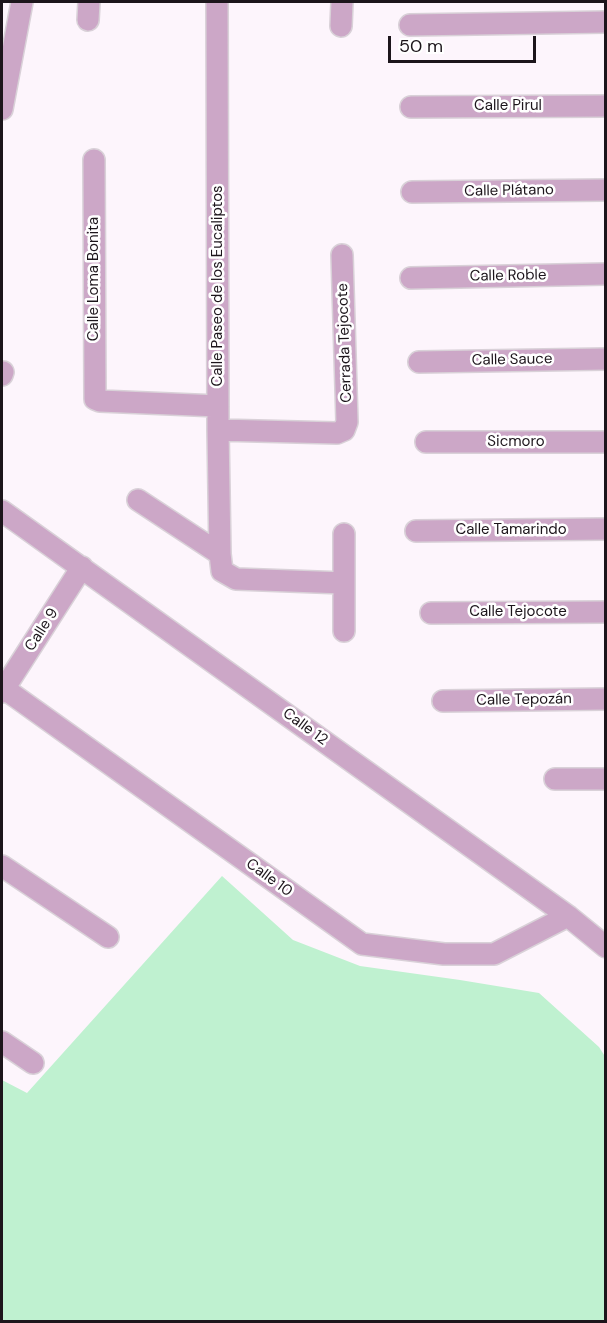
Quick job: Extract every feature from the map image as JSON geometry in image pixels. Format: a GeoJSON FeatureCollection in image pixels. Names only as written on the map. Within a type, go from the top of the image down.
{"type":"FeatureCollection","features":[{"type":"Feature","properties":{"kind":"street"},"geometry":{"type":"LineString","coordinates":[[2,109],[22,2]]}},
{"type":"Feature","properties":{"kind":"street","name":"Calle Paseo de los Eucaliptos"},"geometry":{"type":"LineString","coordinates":[[217,2],[218,430],[221,563]]}},
{"type":"Feature","properties":{"kind":"street"},"geometry":{"type":"LineString","coordinates":[[341,26],[342,2]]}},
{"type":"Feature","properties":{"kind":"street"},"geometry":{"type":"LineString","coordinates":[[410,25],[606,22]]}},
{"type":"Feature","properties":{"kind":"street","name":"Calle Pirul"},"geometry":{"type":"LineString","coordinates":[[411,107],[606,106]]}},
{"type":"Feature","properties":{"kind":"street","name":"Calle Loma Bonita"},"geometry":{"type":"LineString","coordinates":[[94,160],[95,399],[218,406]]}},
{"type":"Feature","properties":{"kind":"street","name":"Calle Plátano"},"geometry":{"type":"LineString","coordinates":[[412,192],[606,190]]}},
{"type":"Feature","properties":{"kind":"street","name":"Cerrada Tejocote"},"geometry":{"type":"LineString","coordinates":[[218,430],[337,433],[344,430],[347,422],[342,255]]}},
{"type":"Feature","properties":{"kind":"street","name":"Calle Roble"},"geometry":{"type":"LineString","coordinates":[[411,278],[606,274]]}},
{"type":"Feature","properties":{"kind":"street","name":"Calle Sauce"},"geometry":{"type":"LineString","coordinates":[[419,362],[606,359]]}},
{"type":"Feature","properties":{"kind":"street","name":"Sicmoro"},"geometry":{"type":"LineString","coordinates":[[426,442],[606,442]]}},
{"type":"Feature","properties":{"kind":"street"},"geometry":{"type":"LineString","coordinates":[[138,500],[221,563],[236,579],[344,583]]}},
{"type":"Feature","properties":{"kind":"street","name":"Calle 12"},"geometry":{"type":"LineString","coordinates":[[2,511],[568,916],[606,947]]}},
{"type":"Feature","properties":{"kind":"street","name":"Calle Tamarindo"},"geometry":{"type":"LineString","coordinates":[[417,531],[606,529]]}},
{"type":"Feature","properties":{"kind":"street"},"geometry":{"type":"LineString","coordinates":[[344,534],[344,631]]}},
{"type":"Feature","properties":{"kind":"street","name":"Calle 9"},"geometry":{"type":"LineString","coordinates":[[2,689],[82,567]]}},
{"type":"Feature","properties":{"kind":"street","name":"Calle Tejocote"},"geometry":{"type":"LineString","coordinates":[[431,613],[606,612]]}},
{"type":"Feature","properties":{"kind":"street","name":"Calle 10"},"geometry":{"type":"LineString","coordinates":[[2,689],[362,944],[444,954],[494,954],[568,916]]}},
{"type":"Feature","properties":{"kind":"street","name":"Calle Tepozán"},"geometry":{"type":"LineString","coordinates":[[443,701],[606,699]]}},
{"type":"Feature","properties":{"kind":"street"},"geometry":{"type":"LineString","coordinates":[[555,779],[606,779]]}},
{"type":"Feature","properties":{"kind":"street"},"geometry":{"type":"LineString","coordinates":[[2,866],[108,937]]}},
{"type":"Feature","properties":{"kind":"street"},"geometry":{"type":"LineString","coordinates":[[2,1042],[33,1063]]}},
{"type":"Feature","properties":{"kind":"green space"},"geometry":{"type":"Polygon","coordinates":[[[222,876],[293,940],[360,966],[539,993],[599,1047],[606,1058],[605,1321],[2,1321],[2,1080],[27,1093],[222,876]]]}}]}
